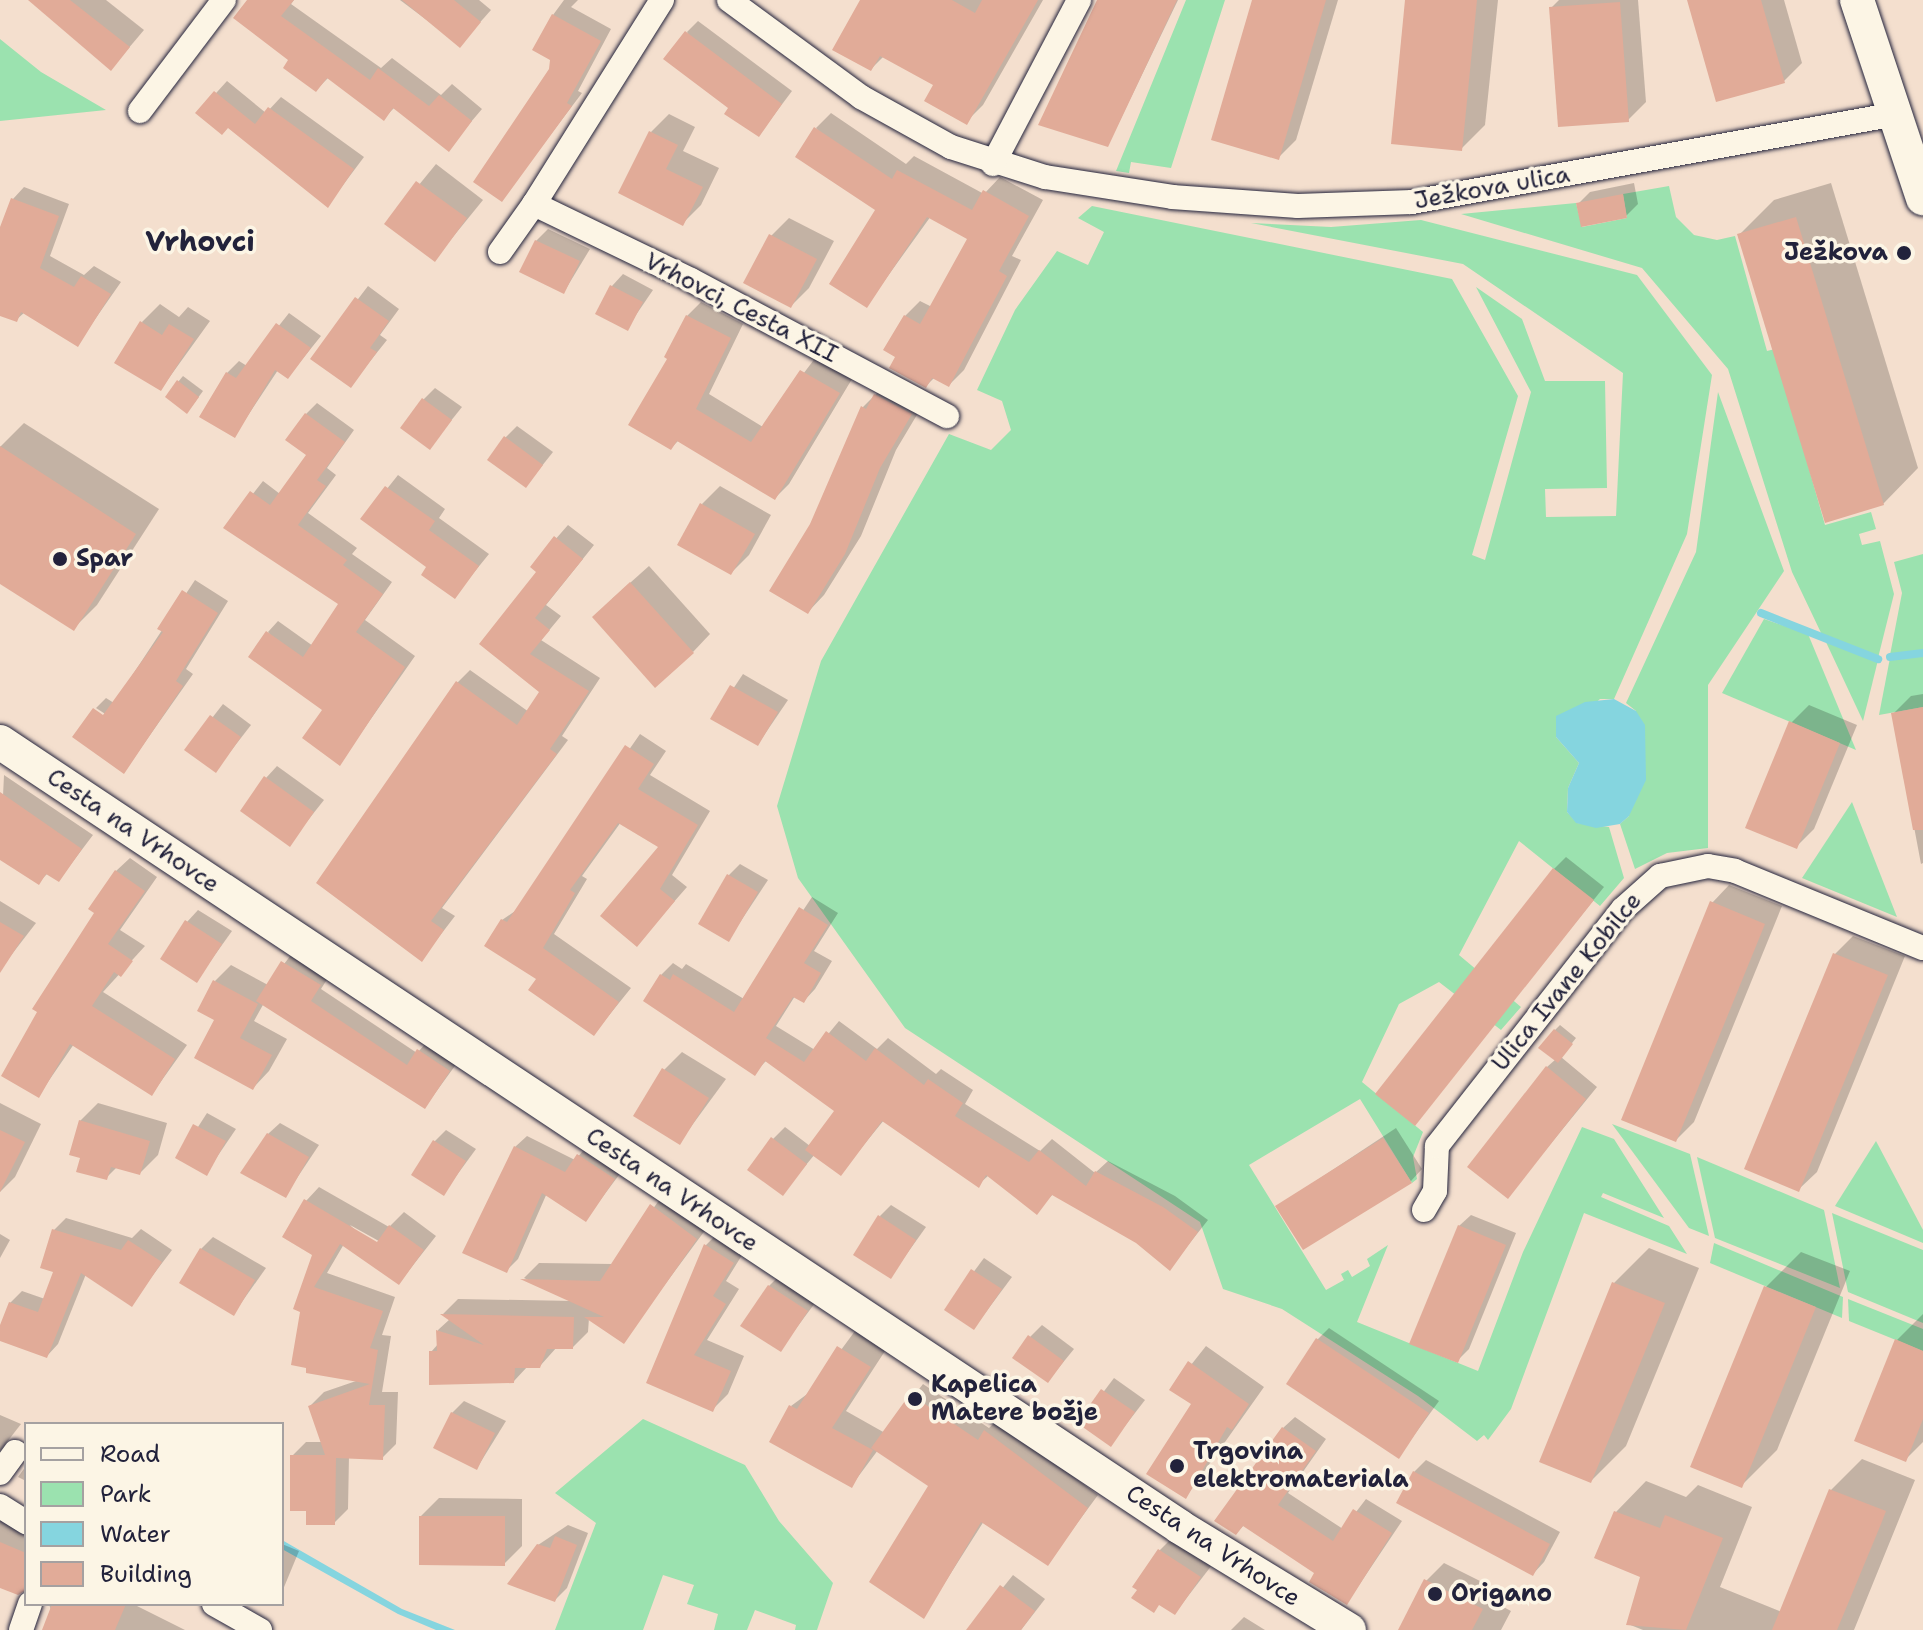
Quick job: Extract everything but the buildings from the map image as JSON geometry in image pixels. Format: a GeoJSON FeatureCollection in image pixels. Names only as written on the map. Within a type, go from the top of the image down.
{"type":"FeatureCollection","features":[{"type":"Feature","properties":{"kind":"street"},"geometry":{"type":"LineString","coordinates":[[140,111],[224,0]]}},
{"type":"Feature","properties":{"kind":"street"},"geometry":{"type":"LineString","coordinates":[[500,252],[534,204],[662,0]]}},
{"type":"Feature","properties":{"kind":"street","name":"Ježkova ulica"},"geometry":{"type":"LineString","coordinates":[[729,0],[873,104],[993,164],[1083,184],[1298,206],[1412,202],[1897,114]]}},
{"type":"Feature","properties":{"kind":"street"},"geometry":{"type":"LineString","coordinates":[[993,164],[1079,0]]}},
{"type":"Feature","properties":{"kind":"street"},"geometry":{"type":"LineString","coordinates":[[1857,0],[1923,198]]}},
{"type":"Feature","properties":{"kind":"street","name":"Vrhovci, Cesta XII"},"geometry":{"type":"LineString","coordinates":[[534,204],[691,280],[947,416]]}},
{"type":"Feature","properties":{"kind":"street","name":"Cesta na Vrhovce"},"geometry":{"type":"LineString","coordinates":[[0,742],[1180,1527],[1349,1630]]}},
{"type":"Feature","properties":{"kind":"street","name":"Ulica Ivane Kobilce"},"geometry":{"type":"LineString","coordinates":[[1424,1210],[1435,1191],[1437,1146],[1623,909],[1660,876],[1708,866],[1735,871],[1923,948]]}},
{"type":"Feature","properties":{"kind":"street"},"geometry":{"type":"LineString","coordinates":[[0,1473],[15,1452]]}},
{"type":"Feature","properties":{"kind":"street"},"geometry":{"type":"LineString","coordinates":[[0,1506],[24,1521]]}},
{"type":"Feature","properties":{"kind":"street"},"geometry":{"type":"LineString","coordinates":[[21,1630],[29,1606]]}},
{"type":"Feature","properties":{"kind":"street"},"geometry":{"type":"LineString","coordinates":[[218,1606],[260,1630]]}},
{"type":"Feature","properties":{"kind":"green space"},"geometry":{"type":"Polygon","coordinates":[[[1186,0],[1225,0],[1171,168],[1131,162],[1129,173],[1116,171],[1186,0]]]}},
{"type":"Feature","properties":{"kind":"green space"},"geometry":{"type":"Polygon","coordinates":[[[0,39],[41,72],[106,110],[0,121],[0,39]]]}},
{"type":"Feature","properties":{"kind":"green space"},"geometry":{"type":"Polygon","coordinates":[[[1669,186],[1676,217],[1694,235],[1717,240],[1735,236],[1767,351],[1775,349],[1825,525],[1871,512],[1876,529],[1859,534],[1862,545],[1880,541],[1894,594],[1878,658],[1823,637],[1792,572],[1728,369],[1642,268],[1461,214],[1576,203],[1582,227],[1627,218],[1623,194],[1669,186]]]}},
{"type":"Feature","properties":{"kind":"green space"},"geometry":{"type":"Polygon","coordinates":[[[1092,206],[1452,279],[1518,396],[1472,555],[1485,560],[1531,392],[1476,287],[1522,319],[1545,381],[1605,381],[1607,488],[1545,489],[1546,517],[1616,516],[1623,373],[1463,264],[1251,223],[1331,227],[1421,220],[1637,275],[1712,375],[1687,534],[1614,699],[1600,699],[1556,737],[1579,763],[1568,788],[1567,812],[1577,823],[1609,827],[1624,878],[1600,906],[1519,841],[1459,955],[1521,1007],[1501,1030],[1439,982],[1399,1004],[1362,1082],[1423,1132],[1413,1157],[1417,1179],[1412,1183],[1360,1099],[1249,1165],[1326,1290],[1344,1280],[1341,1274],[1348,1270],[1352,1277],[1370,1266],[1367,1259],[1388,1245],[1357,1322],[1478,1371],[1523,1252],[1582,1127],[1614,1139],[1664,1218],[1603,1193],[1601,1197],[1669,1226],[1687,1254],[1584,1213],[1511,1409],[1488,1440],[1484,1435],[1477,1441],[1418,1396],[1282,1309],[1223,1289],[1200,1222],[905,1028],[798,878],[777,806],[821,661],[949,434],[991,450],[1011,430],[1002,401],[977,390],[1015,310],[1057,251],[1088,265],[1104,232],[1078,218],[1092,206]]]}},
{"type":"Feature","properties":{"kind":"green space"},"geometry":{"type":"Polygon","coordinates":[[[1718,392],[1784,571],[1708,685],[1708,848],[1667,853],[1635,869],[1620,824],[1629,816],[1636,711],[1626,703],[1696,552],[1718,392]]]}},
{"type":"Feature","properties":{"kind":"green space"},"geometry":{"type":"Polygon","coordinates":[[[1923,554],[1923,651],[1890,655],[1902,593],[1894,562],[1923,554]]]}},
{"type":"Feature","properties":{"kind":"green space"},"geometry":{"type":"Polygon","coordinates":[[[1764,619],[1808,634],[1856,750],[1722,693],[1764,619]]]}},
{"type":"Feature","properties":{"kind":"green space"},"geometry":{"type":"Polygon","coordinates":[[[1825,640],[1878,660],[1863,721],[1825,640]]]}},
{"type":"Feature","properties":{"kind":"green space"},"geometry":{"type":"Polygon","coordinates":[[[1923,654],[1923,707],[1879,715],[1890,658],[1923,654]]]}},
{"type":"Feature","properties":{"kind":"green space"},"geometry":{"type":"Polygon","coordinates":[[[1852,802],[1897,917],[1802,878],[1852,802]]]}},
{"type":"Feature","properties":{"kind":"green space"},"geometry":{"type":"Polygon","coordinates":[[[1612,1124],[1690,1154],[1709,1236],[1689,1228],[1612,1124]]]}},
{"type":"Feature","properties":{"kind":"green space"},"geometry":{"type":"Polygon","coordinates":[[[1876,1141],[1923,1230],[1923,1243],[1835,1206],[1876,1141]]]}},
{"type":"Feature","properties":{"kind":"green space"},"geometry":{"type":"Polygon","coordinates":[[[1697,1157],[1824,1210],[1840,1288],[1715,1238],[1697,1157]]]}},
{"type":"Feature","properties":{"kind":"green space"},"geometry":{"type":"Polygon","coordinates":[[[1832,1213],[1923,1250],[1923,1323],[1848,1292],[1832,1213]]]}},
{"type":"Feature","properties":{"kind":"green space"},"geometry":{"type":"Polygon","coordinates":[[[1714,1243],[1843,1297],[1842,1318],[1710,1263],[1714,1243]]]}},
{"type":"Feature","properties":{"kind":"green space"},"geometry":{"type":"Polygon","coordinates":[[[1848,1299],[1923,1329],[1923,1351],[1849,1321],[1848,1299]]]}},
{"type":"Feature","properties":{"kind":"green space"},"geometry":{"type":"Polygon","coordinates":[[[643,1419],[745,1465],[779,1521],[833,1583],[817,1630],[795,1630],[796,1625],[755,1610],[747,1630],[714,1630],[718,1614],[687,1604],[694,1585],[663,1575],[643,1630],[555,1630],[596,1523],[555,1493],[643,1419]]]}},
{"type":"Feature","properties":{"kind":"water"},"geometry":{"type":"Polygon","coordinates":[[[1614,699],[1636,711],[1645,725],[1646,780],[1629,816],[1620,824],[1596,828],[1576,823],[1567,812],[1568,788],[1579,763],[1556,737],[1556,716],[1585,702],[1614,699]]]}},
{"type":"Feature","properties":{"kind":"water"},"geometry":{"type":"Polygon","coordinates":[[[284,1541],[402,1609],[455,1630],[436,1630],[398,1614],[284,1550],[284,1541]]]}},
{"type":"Feature","properties":{"kind":"waterway"},"geometry":{"type":"LineString","coordinates":[[1761,613],[1878,659]]}},
{"type":"Feature","properties":{"kind":"waterway"},"geometry":{"type":"LineString","coordinates":[[1890,657],[1923,653]]}},
{"type":"Feature","properties":{"kind":"place","name":"Ježkova"},"geometry":{"type":"Point","coordinates":[1904,253]}},
{"type":"Feature","properties":{"kind":"place","name":"Spar"},"geometry":{"type":"Point","coordinates":[60,559]}},
{"type":"Feature","properties":{"kind":"place","name":"Kapelica Matere božje"},"geometry":{"type":"Point","coordinates":[915,1399]}},
{"type":"Feature","properties":{"kind":"place","name":"Trgovina elektromateriala"},"geometry":{"type":"Point","coordinates":[1177,1466]}},
{"type":"Feature","properties":{"kind":"place","name":"Origano"},"geometry":{"type":"Point","coordinates":[1435,1594]}},
{"type":"Feature","properties":{"kind":"district","name":"Vrhovci"},"geometry":{"type":"Point","coordinates":[200,241]}}]}
